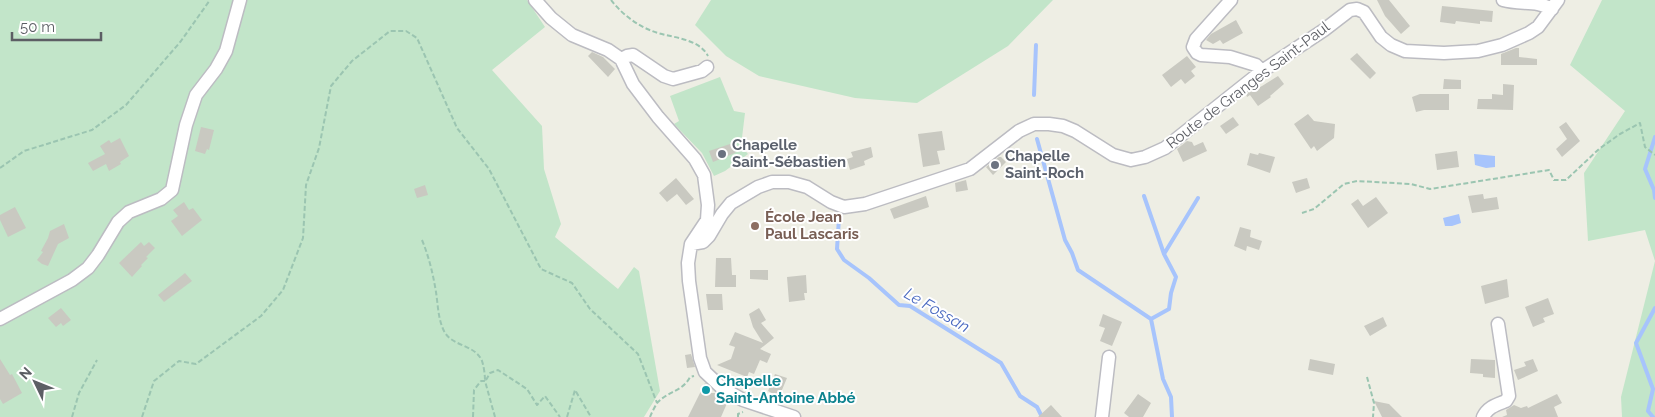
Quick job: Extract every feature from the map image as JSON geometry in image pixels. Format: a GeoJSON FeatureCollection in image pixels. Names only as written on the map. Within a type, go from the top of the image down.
{"type":"FeatureCollection","features":[{"type":"Feature","properties":{"kind":"street"},"geometry":{"type":"LineString","coordinates":[[0,319],[72,280],[88,268],[118,222],[129,212],[161,199],[172,190],[186,125],[196,96],[216,69],[226,51],[240,0]]}},
{"type":"Feature","properties":{"kind":"street"},"geometry":{"type":"LineString","coordinates":[[535,0],[551,18],[572,34],[608,50],[621,60],[633,84],[658,117],[695,159],[704,175],[708,205],[706,220],[691,244],[688,263],[700,358],[705,372],[722,388],[743,400],[794,417]]}},
{"type":"Feature","properties":{"kind":"street"},"geometry":{"type":"LineString","coordinates":[[1231,0],[1196,39],[1193,47],[1196,53],[1201,55],[1230,57],[1256,65],[1262,71]]}},
{"type":"Feature","properties":{"kind":"street"},"geometry":{"type":"LineString","coordinates":[[1504,0],[1555,5]]}},
{"type":"Feature","properties":{"kind":"street","name":"Route de Granges Saint-Paul"},"geometry":{"type":"LineString","coordinates":[[691,244],[703,242],[709,236],[731,203],[758,187],[772,182],[789,182],[807,187],[831,202],[844,207],[865,204],[970,169],[1019,131],[1034,124],[1064,126],[1113,155],[1131,160],[1145,157],[1165,148],[1262,71],[1324,30],[1350,10],[1357,9],[1364,12],[1381,37],[1391,45],[1405,51],[1444,53],[1478,51],[1511,41],[1538,27],[1555,5]]}},
{"type":"Feature","properties":{"kind":"street"},"geometry":{"type":"LineString","coordinates":[[621,60],[633,55],[664,76],[674,79],[702,71],[707,67]]}},
{"type":"Feature","properties":{"kind":"street"},"geometry":{"type":"LineString","coordinates":[[1483,417],[1487,410],[1506,401],[1508,396],[1498,324]]}},
{"type":"Feature","properties":{"kind":"street"},"geometry":{"type":"LineString","coordinates":[[1102,417],[1109,356]]}},
{"type":"Feature","properties":{"kind":"path"},"geometry":{"type":"LineString","coordinates":[[0,168],[24,151],[92,130],[126,105],[181,41],[210,0]]}},
{"type":"Feature","properties":{"kind":"path"},"geometry":{"type":"LineString","coordinates":[[611,0],[616,7],[637,24],[652,31],[700,46],[708,54],[709,61],[707,67]]}},
{"type":"Feature","properties":{"kind":"path"},"geometry":{"type":"LineString","coordinates":[[142,417],[154,381],[179,362],[196,364],[261,316],[284,290],[303,238],[306,185],[320,148],[332,86],[352,61],[390,31],[406,31],[417,38],[457,128],[489,169],[541,268],[572,283],[590,309],[638,354],[657,404]]}},
{"type":"Feature","properties":{"kind":"path"},"geometry":{"type":"LineString","coordinates":[[1302,213],[1314,209],[1344,184],[1357,181],[1410,184],[1430,189],[1550,170],[1554,180],[1566,180],[1600,149],[1620,134],[1640,123],[1645,147],[1655,155]]}},
{"type":"Feature","properties":{"kind":"path"},"geometry":{"type":"LineString","coordinates":[[422,240],[430,261],[439,316],[444,332],[452,340],[469,348],[478,355],[483,363],[495,417]]}},
{"type":"Feature","properties":{"kind":"path"},"geometry":{"type":"LineString","coordinates":[[72,417],[79,393],[97,360]]}},
{"type":"Feature","properties":{"kind":"path"},"geometry":{"type":"LineString","coordinates":[[486,381],[490,373],[498,370],[527,389],[537,405],[545,396],[560,417]]}},
{"type":"Feature","properties":{"kind":"path"},"geometry":{"type":"LineString","coordinates":[[650,417],[657,404],[670,393],[685,386],[690,377],[705,372]]}},
{"type":"Feature","properties":{"kind":"path"},"geometry":{"type":"LineString","coordinates":[[1367,377],[1374,403],[1373,417]]}},
{"type":"Feature","properties":{"kind":"path"},"geometry":{"type":"LineString","coordinates":[[473,417],[474,390],[480,381],[486,381]]}},
{"type":"Feature","properties":{"kind":"path"},"geometry":{"type":"LineString","coordinates":[[567,417],[575,390],[592,417]]}},
{"type":"Feature","properties":{"kind":"green space"},"geometry":{"type":"Polygon","coordinates":[[[0,0],[527,0],[545,27],[492,70],[542,126],[544,169],[561,224],[555,237],[618,289],[634,267],[639,271],[660,391],[644,417],[0,417],[0,0]]]}},
{"type":"Feature","properties":{"kind":"green space"},"geometry":{"type":"Polygon","coordinates":[[[711,0],[1053,0],[1008,46],[917,103],[855,98],[759,76],[726,56],[695,25],[711,0]]]}},
{"type":"Feature","properties":{"kind":"green space"},"geometry":{"type":"Polygon","coordinates":[[[1602,0],[1655,0],[1655,261],[1645,230],[1588,241],[1584,173],[1625,111],[1570,65],[1602,0]]]}},
{"type":"Feature","properties":{"kind":"green space"},"geometry":{"type":"Polygon","coordinates":[[[720,77],[734,111],[745,113],[741,146],[748,154],[725,171],[714,176],[702,153],[674,124],[679,121],[670,96],[720,77]]]}},
{"type":"Feature","properties":{"kind":"green space"},"geometry":{"type":"Polygon","coordinates":[[[1655,261],[1655,417],[1622,417],[1621,397],[1655,261]]]}},
{"type":"Feature","properties":{"kind":"water"},"geometry":{"type":"Polygon","coordinates":[[[1474,154],[1495,156],[1495,167],[1486,168],[1475,165],[1474,154]]]}},
{"type":"Feature","properties":{"kind":"water"},"geometry":{"type":"Polygon","coordinates":[[[1459,214],[1461,223],[1445,226],[1443,218],[1459,214]]]}},
{"type":"Feature","properties":{"kind":"building"},"geometry":{"type":"Polygon","coordinates":[[[1377,0],[1389,0],[1410,26],[1401,34],[1385,16],[1377,0]]]}},
{"type":"Feature","properties":{"kind":"building"},"geometry":{"type":"Polygon","coordinates":[[[1442,6],[1493,11],[1492,22],[1480,21],[1480,24],[1456,21],[1455,24],[1440,22],[1442,6]]]}},
{"type":"Feature","properties":{"kind":"building"},"geometry":{"type":"Polygon","coordinates":[[[1236,20],[1243,33],[1223,44],[1220,40],[1213,44],[1206,40],[1211,34],[1236,20]]]}},
{"type":"Feature","properties":{"kind":"building"},"geometry":{"type":"Polygon","coordinates":[[[1519,48],[1519,57],[1537,59],[1537,65],[1501,65],[1501,54],[1519,48]]]}},
{"type":"Feature","properties":{"kind":"building"},"geometry":{"type":"Polygon","coordinates":[[[592,52],[603,57],[615,69],[608,77],[588,56],[592,52]]]}},
{"type":"Feature","properties":{"kind":"building"},"geometry":{"type":"Polygon","coordinates":[[[1357,53],[1376,73],[1370,79],[1350,59],[1357,53]]]}},
{"type":"Feature","properties":{"kind":"building"},"geometry":{"type":"Polygon","coordinates":[[[1187,56],[1196,67],[1191,71],[1195,76],[1185,84],[1181,79],[1171,87],[1162,75],[1187,56]]]}},
{"type":"Feature","properties":{"kind":"building"},"geometry":{"type":"Polygon","coordinates":[[[1278,76],[1284,84],[1271,97],[1258,106],[1250,95],[1247,97],[1246,94],[1256,86],[1258,88],[1278,76]]]}},
{"type":"Feature","properties":{"kind":"building"},"geometry":{"type":"Polygon","coordinates":[[[1444,79],[1461,80],[1461,89],[1443,89],[1444,79]]]}},
{"type":"Feature","properties":{"kind":"building"},"geometry":{"type":"Polygon","coordinates":[[[1503,84],[1514,85],[1513,110],[1477,109],[1478,99],[1492,99],[1492,94],[1503,95],[1503,84]]]}},
{"type":"Feature","properties":{"kind":"building"},"geometry":{"type":"Polygon","coordinates":[[[1420,94],[1449,94],[1449,110],[1424,110],[1416,112],[1412,97],[1420,94]]]}},
{"type":"Feature","properties":{"kind":"building"},"geometry":{"type":"Polygon","coordinates":[[[1308,114],[1314,121],[1335,124],[1334,138],[1317,151],[1314,146],[1311,149],[1294,124],[1308,114]]]}},
{"type":"Feature","properties":{"kind":"building"},"geometry":{"type":"Polygon","coordinates":[[[1233,117],[1239,125],[1226,134],[1220,126],[1233,117]]]}},
{"type":"Feature","properties":{"kind":"building"},"geometry":{"type":"Polygon","coordinates":[[[1566,122],[1580,141],[1562,157],[1556,149],[1567,139],[1559,127],[1566,122]]]}},
{"type":"Feature","properties":{"kind":"building"},"geometry":{"type":"Polygon","coordinates":[[[201,127],[214,130],[209,150],[207,149],[205,154],[195,151],[201,127]]]}},
{"type":"Feature","properties":{"kind":"building"},"geometry":{"type":"Polygon","coordinates":[[[942,131],[945,150],[937,151],[940,164],[923,167],[918,134],[942,131]]]}},
{"type":"Feature","properties":{"kind":"building"},"geometry":{"type":"Polygon","coordinates":[[[120,138],[129,156],[120,162],[121,164],[109,171],[106,164],[93,171],[88,163],[105,154],[100,146],[109,140],[111,143],[120,138]]]}},
{"type":"Feature","properties":{"kind":"building"},"geometry":{"type":"Polygon","coordinates":[[[1187,141],[1192,142],[1194,146],[1203,142],[1207,151],[1183,162],[1177,149],[1187,141]]]}},
{"type":"Feature","properties":{"kind":"building","name":"Chapelle Saint-Sébastien"},"geometry":{"type":"Polygon","coordinates":[[[730,144],[736,146],[737,150],[735,153],[713,162],[709,151],[730,144]]]}},
{"type":"Feature","properties":{"kind":"building"},"geometry":{"type":"Polygon","coordinates":[[[871,147],[873,157],[864,161],[865,165],[850,170],[847,159],[853,157],[851,152],[871,147]]]}},
{"type":"Feature","properties":{"kind":"building"},"geometry":{"type":"Polygon","coordinates":[[[1457,151],[1459,167],[1437,170],[1435,154],[1457,151]]]}},
{"type":"Feature","properties":{"kind":"building"},"geometry":{"type":"Polygon","coordinates":[[[1250,153],[1275,157],[1270,173],[1247,165],[1250,153]]]}},
{"type":"Feature","properties":{"kind":"building","name":"Chapelle Saint-Roch"},"geometry":{"type":"Polygon","coordinates":[[[999,157],[1006,162],[993,175],[986,167],[999,157]]]}},
{"type":"Feature","properties":{"kind":"building"},"geometry":{"type":"Polygon","coordinates":[[[676,178],[694,199],[686,205],[677,194],[667,202],[659,193],[676,178]]]}},
{"type":"Feature","properties":{"kind":"building"},"geometry":{"type":"Polygon","coordinates":[[[1307,178],[1310,188],[1296,193],[1292,182],[1307,178]]]}},
{"type":"Feature","properties":{"kind":"building"},"geometry":{"type":"Polygon","coordinates":[[[966,180],[968,190],[956,192],[955,183],[966,180]]]}},
{"type":"Feature","properties":{"kind":"building"},"geometry":{"type":"Polygon","coordinates":[[[425,185],[428,195],[417,198],[414,189],[425,185]]]}},
{"type":"Feature","properties":{"kind":"building"},"geometry":{"type":"Polygon","coordinates":[[[1483,194],[1484,199],[1497,197],[1499,209],[1472,213],[1468,196],[1483,194]]]}},
{"type":"Feature","properties":{"kind":"building"},"geometry":{"type":"Polygon","coordinates":[[[926,196],[929,207],[894,219],[890,209],[926,196]]]}},
{"type":"Feature","properties":{"kind":"building"},"geometry":{"type":"Polygon","coordinates":[[[1376,197],[1388,213],[1368,228],[1351,204],[1358,199],[1363,206],[1376,197]]]}},
{"type":"Feature","properties":{"kind":"building"},"geometry":{"type":"Polygon","coordinates":[[[184,202],[189,210],[193,208],[202,220],[182,236],[171,221],[178,216],[173,210],[184,202]]]}},
{"type":"Feature","properties":{"kind":"building"},"geometry":{"type":"Polygon","coordinates":[[[15,207],[26,228],[8,237],[0,220],[0,215],[15,207]]]}},
{"type":"Feature","properties":{"kind":"building"},"geometry":{"type":"Polygon","coordinates":[[[64,224],[69,238],[58,244],[48,266],[42,264],[37,260],[43,252],[41,251],[50,231],[64,224]]]}},
{"type":"Feature","properties":{"kind":"building"},"geometry":{"type":"Polygon","coordinates":[[[1240,227],[1251,230],[1250,237],[1262,241],[1259,250],[1247,246],[1246,251],[1234,246],[1240,227]]]}},
{"type":"Feature","properties":{"kind":"building"},"geometry":{"type":"Polygon","coordinates":[[[141,242],[144,246],[149,242],[155,248],[132,277],[119,263],[141,242]]]}},
{"type":"Feature","properties":{"kind":"building"},"geometry":{"type":"Polygon","coordinates":[[[716,258],[731,258],[732,275],[736,275],[736,287],[715,287],[716,258]]]}},
{"type":"Feature","properties":{"kind":"building"},"geometry":{"type":"Polygon","coordinates":[[[750,270],[768,270],[768,280],[750,279],[750,270]]]}},
{"type":"Feature","properties":{"kind":"building"},"geometry":{"type":"Polygon","coordinates":[[[185,273],[192,281],[164,302],[158,295],[185,273]]]}},
{"type":"Feature","properties":{"kind":"building"},"geometry":{"type":"Polygon","coordinates":[[[806,275],[807,293],[804,293],[805,300],[789,302],[787,277],[806,275]]]}},
{"type":"Feature","properties":{"kind":"building"},"geometry":{"type":"Polygon","coordinates":[[[1507,279],[1509,297],[1485,304],[1481,286],[1507,279]]]}},
{"type":"Feature","properties":{"kind":"building"},"geometry":{"type":"Polygon","coordinates":[[[706,294],[722,294],[723,310],[708,310],[706,294]]]}},
{"type":"Feature","properties":{"kind":"building"},"geometry":{"type":"Polygon","coordinates":[[[1548,298],[1554,314],[1543,318],[1545,322],[1533,327],[1525,307],[1548,298]]]}},
{"type":"Feature","properties":{"kind":"building"},"geometry":{"type":"Polygon","coordinates":[[[61,308],[71,320],[63,326],[61,323],[56,327],[48,318],[61,308]]]}},
{"type":"Feature","properties":{"kind":"building"},"geometry":{"type":"Polygon","coordinates":[[[759,308],[766,320],[761,323],[774,338],[760,349],[771,354],[767,363],[760,360],[754,374],[749,372],[747,377],[717,365],[731,359],[735,347],[729,345],[735,332],[763,343],[753,327],[749,314],[759,308]]]}},
{"type":"Feature","properties":{"kind":"building"},"geometry":{"type":"Polygon","coordinates":[[[1103,314],[1122,322],[1112,346],[1100,341],[1105,328],[1099,326],[1103,314]]]}},
{"type":"Feature","properties":{"kind":"building"},"geometry":{"type":"Polygon","coordinates":[[[1383,317],[1387,326],[1370,336],[1364,326],[1383,317]]]}},
{"type":"Feature","properties":{"kind":"building"},"geometry":{"type":"Polygon","coordinates":[[[691,354],[695,367],[687,368],[685,355],[691,354]]]}},
{"type":"Feature","properties":{"kind":"building"},"geometry":{"type":"Polygon","coordinates":[[[0,359],[10,375],[12,374],[22,393],[3,404],[0,399],[0,359]]]}},
{"type":"Feature","properties":{"kind":"building"},"geometry":{"type":"Polygon","coordinates":[[[1310,359],[1335,364],[1333,375],[1308,370],[1310,359]]]}},
{"type":"Feature","properties":{"kind":"building"},"geometry":{"type":"Polygon","coordinates":[[[1471,359],[1495,360],[1495,378],[1483,377],[1483,374],[1470,373],[1471,359]]]}},
{"type":"Feature","properties":{"kind":"building"},"geometry":{"type":"Polygon","coordinates":[[[1533,359],[1538,371],[1518,380],[1514,370],[1526,366],[1524,362],[1533,359]]]}},
{"type":"Feature","properties":{"kind":"building"},"geometry":{"type":"Polygon","coordinates":[[[775,374],[787,378],[779,397],[768,391],[775,374]]]}},
{"type":"Feature","properties":{"kind":"building"},"geometry":{"type":"Polygon","coordinates":[[[705,383],[711,389],[710,393],[715,393],[728,401],[721,417],[688,417],[705,383]]]}},
{"type":"Feature","properties":{"kind":"building"},"geometry":{"type":"Polygon","coordinates":[[[1138,394],[1151,403],[1143,417],[1129,417],[1124,413],[1138,394]]]}},
{"type":"Feature","properties":{"kind":"building"},"geometry":{"type":"Polygon","coordinates":[[[1557,394],[1562,403],[1554,407],[1558,417],[1502,417],[1507,415],[1506,410],[1514,405],[1521,408],[1527,406],[1528,408],[1557,394]]]}},
{"type":"Feature","properties":{"kind":"building"},"geometry":{"type":"Polygon","coordinates":[[[1374,401],[1389,404],[1402,417],[1382,417],[1374,401]]]}},
{"type":"Feature","properties":{"kind":"building"},"geometry":{"type":"Polygon","coordinates":[[[1051,405],[1062,417],[1038,417],[1051,405]]]}},
{"type":"Feature","properties":{"kind":"waterway"},"geometry":{"type":"LineString","coordinates":[[1034,95],[1036,45]]}},
{"type":"Feature","properties":{"kind":"waterway"},"geometry":{"type":"LineString","coordinates":[[1655,137],[1645,169],[1654,190],[1655,198]]}},
{"type":"Feature","properties":{"kind":"waterway"},"geometry":{"type":"LineString","coordinates":[[1037,139],[1065,240],[1078,270],[1151,319],[1163,379],[1171,397],[1172,417]]}},
{"type":"Feature","properties":{"kind":"waterway"},"geometry":{"type":"LineString","coordinates":[[1144,196],[1164,254],[1176,277],[1169,309],[1151,319]]}},
{"type":"Feature","properties":{"kind":"waterway"},"geometry":{"type":"LineString","coordinates":[[1164,254],[1198,198]]}},
{"type":"Feature","properties":{"kind":"waterway","name":"Le Fossan"},"geometry":{"type":"LineString","coordinates":[[839,218],[837,249],[844,260],[869,278],[899,305],[910,306],[1001,363],[1020,396],[1037,407],[1042,417]]}},
{"type":"Feature","properties":{"kind":"waterway"},"geometry":{"type":"LineString","coordinates":[[1653,417],[1648,411],[1653,389],[1636,343],[1655,308]]}},
{"type":"Feature","properties":{"kind":"place","name":"Chapelle Saint-Sébastien"},"geometry":{"type":"Point","coordinates":[722,154]}},
{"type":"Feature","properties":{"kind":"place","name":"Chapelle Saint-Roch"},"geometry":{"type":"Point","coordinates":[995,165]}},
{"type":"Feature","properties":{"kind":"place","name":"École Jean Paul Lascaris"},"geometry":{"type":"Point","coordinates":[755,226]}},
{"type":"Feature","properties":{"kind":"place","name":"Chapelle Saint-Antoine Abbé"},"geometry":{"type":"Point","coordinates":[706,390]}}]}
